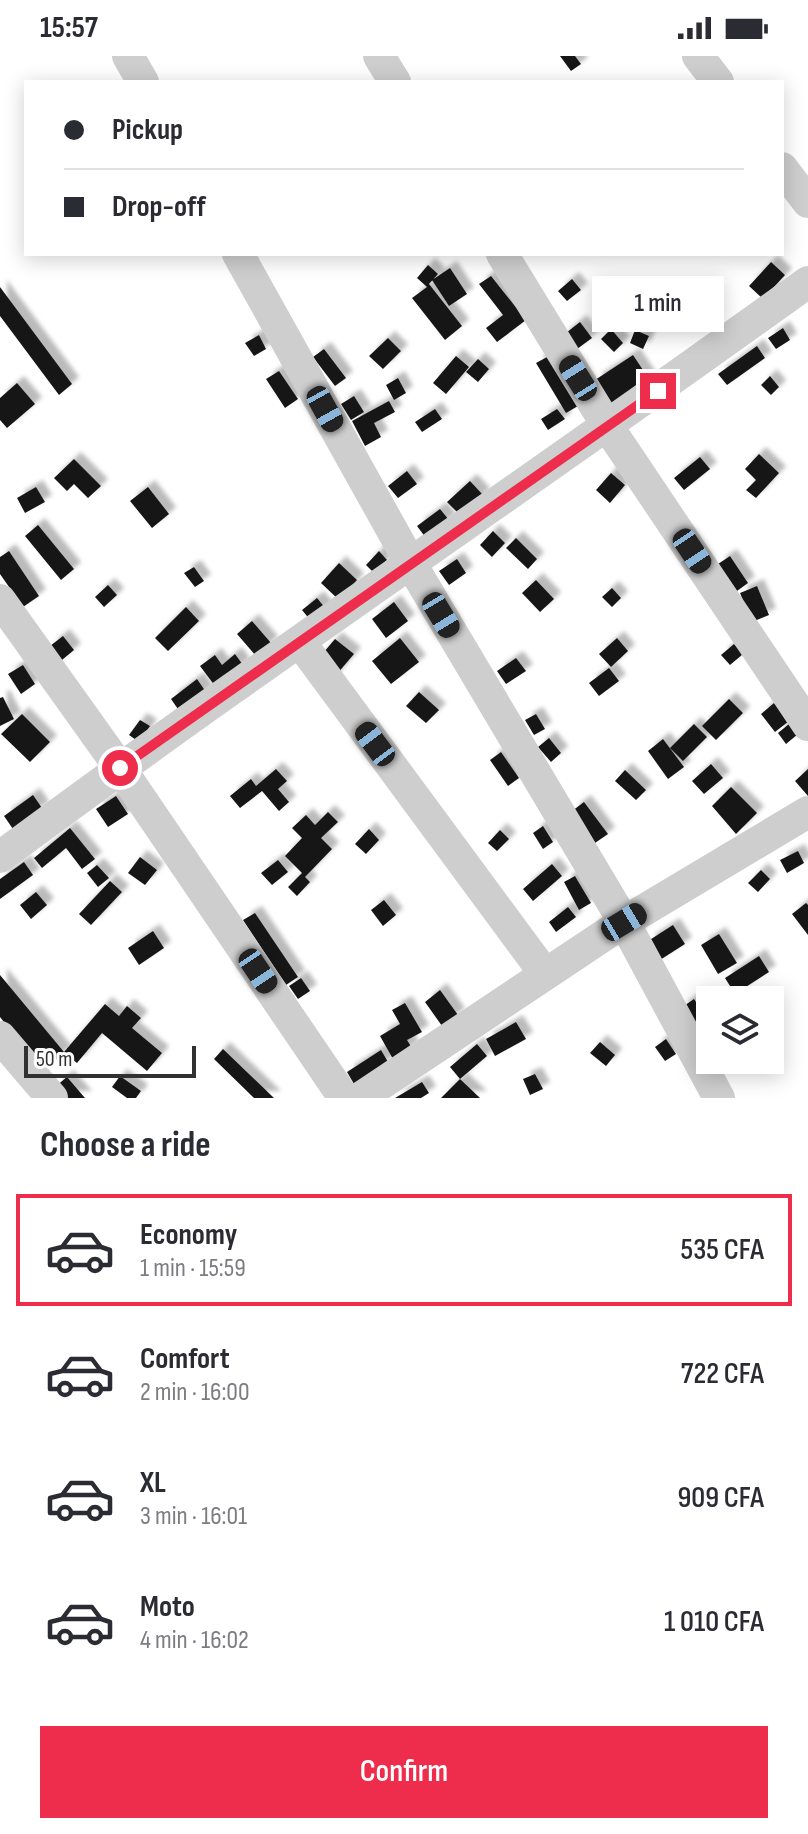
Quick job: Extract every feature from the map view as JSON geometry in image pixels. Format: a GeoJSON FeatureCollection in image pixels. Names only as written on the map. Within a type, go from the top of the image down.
{"type":"FeatureCollection","features":[{"type":"Feature","properties":{"kind":"street"},"geometry":{"type":"LineString","coordinates":[[128,56],[142,80]]}},
{"type":"Feature","properties":{"kind":"street"},"geometry":{"type":"LineString","coordinates":[[379,56],[394,80]]}},
{"type":"Feature","properties":{"kind":"street"},"geometry":{"type":"LineString","coordinates":[[698,56],[716,80]]}},
{"type":"Feature","properties":{"kind":"street"},"geometry":{"type":"LineString","coordinates":[[784,171],[808,202]]}},
{"type":"Feature","properties":{"kind":"street"},"geometry":{"type":"LineString","coordinates":[[239,256],[411,564],[624,922],[719,1098]]}},
{"type":"Feature","properties":{"kind":"street"},"geometry":{"type":"LineString","coordinates":[[503,256],[608,427],[808,725]]}},
{"type":"Feature","properties":{"kind":"street"},"geometry":{"type":"LineString","coordinates":[[0,857],[120,768],[608,427],[808,282]]}},
{"type":"Feature","properties":{"kind":"street"},"geometry":{"type":"LineString","coordinates":[[0,600],[120,768],[344,1098]]}},
{"type":"Feature","properties":{"kind":"street"},"geometry":{"type":"LineString","coordinates":[[300,642],[545,974]]}},
{"type":"Feature","properties":{"kind":"street"},"geometry":{"type":"LineString","coordinates":[[360,1098],[624,922],[808,812]]}},
{"type":"Feature","properties":{"kind":"street"},"geometry":{"type":"LineString","coordinates":[[0,1037],[52,1098]]}},
{"type":"Feature","properties":{"kind":"building"},"geometry":{"type":"Polygon","coordinates":[[[560,56],[575,56],[581,64],[571,71],[560,56]]]}},
{"type":"Feature","properties":{"kind":"building"},"geometry":{"type":"Polygon","coordinates":[[[771,262],[785,275],[763,299],[749,286],[771,262]]]}},
{"type":"Feature","properties":{"kind":"building"},"geometry":{"type":"Polygon","coordinates":[[[428,265],[438,274],[429,284],[462,326],[445,340],[412,298],[427,287],[417,278],[428,265]]]}},
{"type":"Feature","properties":{"kind":"building"},"geometry":{"type":"Polygon","coordinates":[[[450,268],[467,294],[449,306],[432,280],[450,268]]]}},
{"type":"Feature","properties":{"kind":"building"},"geometry":{"type":"Polygon","coordinates":[[[491,276],[526,320],[497,342],[486,328],[503,315],[479,284],[491,276]]]}},
{"type":"Feature","properties":{"kind":"building"},"geometry":{"type":"Polygon","coordinates":[[[572,279],[581,290],[567,301],[558,291],[572,279]]]}},
{"type":"Feature","properties":{"kind":"building"},"geometry":{"type":"Polygon","coordinates":[[[0,287],[72,384],[59,395],[0,316],[0,287]]]}},
{"type":"Feature","properties":{"kind":"building"},"geometry":{"type":"Polygon","coordinates":[[[580,322],[592,338],[573,352],[562,336],[580,322]]]}},
{"type":"Feature","properties":{"kind":"building"},"geometry":{"type":"Polygon","coordinates":[[[783,328],[790,340],[776,349],[768,338],[783,328]]]}},
{"type":"Feature","properties":{"kind":"building"},"geometry":{"type":"Polygon","coordinates":[[[611,329],[623,343],[614,352],[601,339],[611,329]]]}},
{"type":"Feature","properties":{"kind":"building"},"geometry":{"type":"Polygon","coordinates":[[[635,330],[649,336],[643,349],[630,343],[635,330]]]}},
{"type":"Feature","properties":{"kind":"building"},"geometry":{"type":"Polygon","coordinates":[[[259,335],[266,349],[254,356],[245,343],[259,335]]]}},
{"type":"Feature","properties":{"kind":"building"},"geometry":{"type":"Polygon","coordinates":[[[388,338],[401,351],[383,369],[369,356],[388,338]]]}},
{"type":"Feature","properties":{"kind":"building"},"geometry":{"type":"Polygon","coordinates":[[[757,346],[765,358],[727,385],[718,374],[757,346]]]}},
{"type":"Feature","properties":{"kind":"building"},"geometry":{"type":"Polygon","coordinates":[[[324,349],[346,378],[335,386],[313,357],[324,349]]]}},
{"type":"Feature","properties":{"kind":"building"},"geometry":{"type":"Polygon","coordinates":[[[633,355],[649,379],[612,404],[595,380],[633,355]]]}},
{"type":"Feature","properties":{"kind":"building"},"geometry":{"type":"Polygon","coordinates":[[[456,356],[469,367],[446,394],[433,383],[456,356]]]}},
{"type":"Feature","properties":{"kind":"building"},"geometry":{"type":"Polygon","coordinates":[[[549,356],[578,406],[566,413],[536,363],[549,356]]]}},
{"type":"Feature","properties":{"kind":"building"},"geometry":{"type":"Polygon","coordinates":[[[478,359],[489,369],[478,382],[466,372],[478,359]]]}},
{"type":"Feature","properties":{"kind":"building"},"geometry":{"type":"Polygon","coordinates":[[[279,371],[298,399],[285,408],[266,379],[279,371]]]}},
{"type":"Feature","properties":{"kind":"building"},"geometry":{"type":"Polygon","coordinates":[[[770,376],[779,387],[771,395],[761,385],[770,376]]]}},
{"type":"Feature","properties":{"kind":"building"},"geometry":{"type":"Polygon","coordinates":[[[398,378],[406,393],[394,400],[386,385],[398,378]]]}},
{"type":"Feature","properties":{"kind":"building"},"geometry":{"type":"Polygon","coordinates":[[[17,383],[35,404],[7,428],[0,420],[0,398],[17,383]]]}},
{"type":"Feature","properties":{"kind":"building"},"geometry":{"type":"Polygon","coordinates":[[[354,396],[364,412],[351,420],[341,404],[354,396]]]}},
{"type":"Feature","properties":{"kind":"building"},"geometry":{"type":"Polygon","coordinates":[[[389,401],[395,412],[374,423],[381,437],[365,446],[352,421],[389,401]]]}},
{"type":"Feature","properties":{"kind":"building"},"geometry":{"type":"Polygon","coordinates":[[[435,409],[442,419],[422,432],[415,422],[435,409]]]}},
{"type":"Feature","properties":{"kind":"building"},"geometry":{"type":"Polygon","coordinates":[[[557,409],[565,419],[548,430],[541,419],[557,409]]]}},
{"type":"Feature","properties":{"kind":"building"},"geometry":{"type":"Polygon","coordinates":[[[759,454],[779,473],[756,498],[746,490],[756,480],[745,469],[759,454]]]}},
{"type":"Feature","properties":{"kind":"building"},"geometry":{"type":"Polygon","coordinates":[[[700,457],[710,469],[684,490],[674,478],[700,457]]]}},
{"type":"Feature","properties":{"kind":"building"},"geometry":{"type":"Polygon","coordinates":[[[74,459],[101,486],[88,498],[74,484],[67,491],[54,478],[74,459]]]}},
{"type":"Feature","properties":{"kind":"building"},"geometry":{"type":"Polygon","coordinates":[[[407,471],[417,484],[398,498],[388,486],[407,471]]]}},
{"type":"Feature","properties":{"kind":"building"},"geometry":{"type":"Polygon","coordinates":[[[611,473],[625,485],[610,503],[596,490],[611,473]]]}},
{"type":"Feature","properties":{"kind":"building"},"geometry":{"type":"Polygon","coordinates":[[[470,481],[483,495],[461,516],[447,502],[470,481]]]}},
{"type":"Feature","properties":{"kind":"building"},"geometry":{"type":"Polygon","coordinates":[[[36,487],[45,502],[25,513],[17,498],[36,487]]]}},
{"type":"Feature","properties":{"kind":"building"},"geometry":{"type":"Polygon","coordinates":[[[148,487],[169,514],[152,528],[130,501],[148,487]]]}},
{"type":"Feature","properties":{"kind":"building"},"geometry":{"type":"Polygon","coordinates":[[[440,509],[449,520],[426,538],[417,526],[440,509]]]}},
{"type":"Feature","properties":{"kind":"building"},"geometry":{"type":"Polygon","coordinates":[[[38,525],[74,569],[61,580],[25,536],[38,525]]]}},
{"type":"Feature","properties":{"kind":"building"},"geometry":{"type":"Polygon","coordinates":[[[493,531],[505,543],[492,557],[480,545],[493,531]]]}},
{"type":"Feature","properties":{"kind":"building"},"geometry":{"type":"Polygon","coordinates":[[[516,538],[537,559],[528,569],[506,548],[516,538]]]}},
{"type":"Feature","properties":{"kind":"building"},"geometry":{"type":"Polygon","coordinates":[[[9,551],[39,596],[23,607],[0,574],[0,557],[9,551]]]}},
{"type":"Feature","properties":{"kind":"building"},"geometry":{"type":"Polygon","coordinates":[[[379,551],[387,560],[374,573],[366,565],[379,551]]]}},
{"type":"Feature","properties":{"kind":"building"},"geometry":{"type":"Polygon","coordinates":[[[730,556],[748,583],[737,591],[718,564],[730,556]]]}},
{"type":"Feature","properties":{"kind":"building"},"geometry":{"type":"Polygon","coordinates":[[[457,559],[466,573],[449,585],[439,571],[457,559]]]}},
{"type":"Feature","properties":{"kind":"building"},"geometry":{"type":"Polygon","coordinates":[[[339,563],[357,580],[339,600],[321,583],[339,563]]]}},
{"type":"Feature","properties":{"kind":"building"},"geometry":{"type":"Polygon","coordinates":[[[194,567],[204,581],[195,587],[184,573],[194,567]]]}},
{"type":"Feature","properties":{"kind":"building"},"geometry":{"type":"Polygon","coordinates":[[[536,580],[554,599],[540,612],[522,593],[536,580]]]}},
{"type":"Feature","properties":{"kind":"building"},"geometry":{"type":"Polygon","coordinates":[[[108,585],[117,595],[104,607],[95,597],[108,585]]]}},
{"type":"Feature","properties":{"kind":"building"},"geometry":{"type":"Polygon","coordinates":[[[757,586],[769,615],[752,622],[740,593],[757,586]]]}},
{"type":"Feature","properties":{"kind":"building"},"geometry":{"type":"Polygon","coordinates":[[[612,588],[621,598],[612,607],[602,597],[612,588]]]}},
{"type":"Feature","properties":{"kind":"building"},"geometry":{"type":"Polygon","coordinates":[[[317,598],[326,609],[311,621],[302,610],[317,598]]]}},
{"type":"Feature","properties":{"kind":"building"},"geometry":{"type":"Polygon","coordinates":[[[394,602],[408,621],[386,638],[372,619],[394,602]]]}},
{"type":"Feature","properties":{"kind":"building"},"geometry":{"type":"Polygon","coordinates":[[[186,607],[199,621],[168,651],[155,638],[186,607]]]}},
{"type":"Feature","properties":{"kind":"building"},"geometry":{"type":"Polygon","coordinates":[[[252,621],[271,643],[256,656],[237,634],[252,621]]]}},
{"type":"Feature","properties":{"kind":"building"},"geometry":{"type":"Polygon","coordinates":[[[63,636],[74,650],[62,660],[50,646],[63,636]]]}},
{"type":"Feature","properties":{"kind":"building"},"geometry":{"type":"Polygon","coordinates":[[[400,638],[419,662],[391,684],[372,661],[400,638]]]}},
{"type":"Feature","properties":{"kind":"building"},"geometry":{"type":"Polygon","coordinates":[[[617,638],[628,651],[611,667],[599,654],[617,638]]]}},
{"type":"Feature","properties":{"kind":"building"},"geometry":{"type":"Polygon","coordinates":[[[335,639],[354,654],[331,681],[312,666],[335,639]]]}},
{"type":"Feature","properties":{"kind":"building"},"geometry":{"type":"Polygon","coordinates":[[[734,644],[743,654],[730,665],[721,655],[734,644]]]}},
{"type":"Feature","properties":{"kind":"building"},"geometry":{"type":"Polygon","coordinates":[[[235,654],[243,665],[215,686],[200,666],[215,655],[222,665],[235,654]]]}},
{"type":"Feature","properties":{"kind":"building"},"geometry":{"type":"Polygon","coordinates":[[[516,658],[526,671],[506,684],[497,671],[516,658]]]}},
{"type":"Feature","properties":{"kind":"building"},"geometry":{"type":"Polygon","coordinates":[[[23,665],[35,684],[21,694],[8,674],[23,665]]]}},
{"type":"Feature","properties":{"kind":"building"},"geometry":{"type":"Polygon","coordinates":[[[609,668],[619,681],[599,696],[589,683],[609,668]]]}},
{"type":"Feature","properties":{"kind":"building"},"geometry":{"type":"Polygon","coordinates":[[[197,679],[206,692],[180,712],[171,699],[197,679]]]}},
{"type":"Feature","properties":{"kind":"building"},"geometry":{"type":"Polygon","coordinates":[[[419,692],[439,710],[426,723],[406,706],[419,692]]]}},
{"type":"Feature","properties":{"kind":"building"},"geometry":{"type":"Polygon","coordinates":[[[3,697],[14,719],[0,726],[0,698],[3,697]]]}},
{"type":"Feature","properties":{"kind":"building"},"geometry":{"type":"Polygon","coordinates":[[[729,699],[743,713],[716,740],[702,726],[729,699]]]}},
{"type":"Feature","properties":{"kind":"building"},"geometry":{"type":"Polygon","coordinates":[[[774,703],[789,721],[775,732],[761,714],[774,703]]]}},
{"type":"Feature","properties":{"kind":"building"},"geometry":{"type":"Polygon","coordinates":[[[22,714],[50,742],[30,762],[1,734],[22,714]]]}},
{"type":"Feature","properties":{"kind":"building"},"geometry":{"type":"Polygon","coordinates":[[[536,714],[545,729],[534,735],[525,720],[536,714]]]}},
{"type":"Feature","properties":{"kind":"building"},"geometry":{"type":"Polygon","coordinates":[[[140,720],[150,726],[139,742],[129,735],[140,720]]]}},
{"type":"Feature","properties":{"kind":"building"},"geometry":{"type":"Polygon","coordinates":[[[694,724],[707,737],[683,761],[670,748],[694,724]]]}},
{"type":"Feature","properties":{"kind":"building"},"geometry":{"type":"Polygon","coordinates":[[[789,724],[798,734],[786,744],[778,733],[789,724]]]}},
{"type":"Feature","properties":{"kind":"building"},"geometry":{"type":"Polygon","coordinates":[[[549,738],[561,753],[551,762],[538,747],[549,738]]]}},
{"type":"Feature","properties":{"kind":"building"},"geometry":{"type":"Polygon","coordinates":[[[663,739],[684,767],[668,779],[648,751],[663,739]]]}},
{"type":"Feature","properties":{"kind":"building"},"geometry":{"type":"Polygon","coordinates":[[[501,752],[519,778],[508,786],[490,760],[501,752]]]}},
{"type":"Feature","properties":{"kind":"building"},"geometry":{"type":"Polygon","coordinates":[[[711,764],[723,778],[704,794],[692,781],[711,764]]]}},
{"type":"Feature","properties":{"kind":"building"},"geometry":{"type":"Polygon","coordinates":[[[276,769],[287,781],[278,789],[289,802],[279,811],[262,791],[240,808],[230,796],[251,779],[256,786],[276,769]]]}},
{"type":"Feature","properties":{"kind":"building"},"geometry":{"type":"Polygon","coordinates":[[[808,769],[808,796],[795,781],[808,769]]]}},
{"type":"Feature","properties":{"kind":"building"},"geometry":{"type":"Polygon","coordinates":[[[625,770],[646,790],[636,800],[615,781],[625,770]]]}},
{"type":"Feature","properties":{"kind":"building"},"geometry":{"type":"Polygon","coordinates":[[[731,787],[757,813],[736,834],[712,806],[731,787]]]}},
{"type":"Feature","properties":{"kind":"building"},"geometry":{"type":"Polygon","coordinates":[[[33,795],[42,808],[13,829],[4,816],[33,795]]]}},
{"type":"Feature","properties":{"kind":"building"},"geometry":{"type":"Polygon","coordinates":[[[116,796],[128,814],[108,827],[96,809],[116,796]]]}},
{"type":"Feature","properties":{"kind":"building"},"geometry":{"type":"Polygon","coordinates":[[[584,802],[608,834],[595,843],[572,811],[584,802]]]}},
{"type":"Feature","properties":{"kind":"building"},"geometry":{"type":"Polygon","coordinates":[[[328,812],[338,822],[321,838],[332,849],[305,877],[310,882],[297,896],[288,887],[302,873],[285,856],[302,838],[292,828],[306,815],[315,825],[328,812]]]}},
{"type":"Feature","properties":{"kind":"building"},"geometry":{"type":"Polygon","coordinates":[[[543,826],[553,842],[543,849],[533,833],[543,826]]]}},
{"type":"Feature","properties":{"kind":"building"},"geometry":{"type":"Polygon","coordinates":[[[70,828],[95,859],[82,869],[66,848],[42,868],[34,858],[70,828]]]}},
{"type":"Feature","properties":{"kind":"building"},"geometry":{"type":"Polygon","coordinates":[[[369,829],[379,840],[366,854],[355,844],[369,829]]]}},
{"type":"Feature","properties":{"kind":"building"},"geometry":{"type":"Polygon","coordinates":[[[500,830],[509,839],[497,851],[488,843],[500,830]]]}},
{"type":"Feature","properties":{"kind":"building"},"geometry":{"type":"Polygon","coordinates":[[[798,851],[804,863],[787,873],[780,860],[798,851]]]}},
{"type":"Feature","properties":{"kind":"building"},"geometry":{"type":"Polygon","coordinates":[[[140,857],[157,870],[145,885],[128,873],[140,857]]]}},
{"type":"Feature","properties":{"kind":"building"},"geometry":{"type":"Polygon","coordinates":[[[278,860],[288,872],[272,885],[261,873],[278,860]]]}},
{"type":"Feature","properties":{"kind":"building"},"geometry":{"type":"Polygon","coordinates":[[[24,862],[33,875],[0,899],[0,879],[24,862]]]}},
{"type":"Feature","properties":{"kind":"building"},"geometry":{"type":"Polygon","coordinates":[[[552,864],[562,876],[533,901],[523,889],[552,864]]]}},
{"type":"Feature","properties":{"kind":"building"},"geometry":{"type":"Polygon","coordinates":[[[97,865],[109,878],[98,887],[87,873],[97,865]]]}},
{"type":"Feature","properties":{"kind":"building"},"geometry":{"type":"Polygon","coordinates":[[[761,870],[770,879],[758,892],[748,883],[761,870]]]}},
{"type":"Feature","properties":{"kind":"building"},"geometry":{"type":"Polygon","coordinates":[[[575,876],[591,903],[579,910],[564,882],[575,876]]]}},
{"type":"Feature","properties":{"kind":"building"},"geometry":{"type":"Polygon","coordinates":[[[110,881],[122,892],[91,925],[79,914],[110,881]]]}},
{"type":"Feature","properties":{"kind":"building"},"geometry":{"type":"Polygon","coordinates":[[[36,892],[47,905],[31,919],[20,905],[36,892]]]}},
{"type":"Feature","properties":{"kind":"building"},"geometry":{"type":"Polygon","coordinates":[[[384,900],[396,915],[383,926],[371,910],[384,900]]]}},
{"type":"Feature","properties":{"kind":"building"},"geometry":{"type":"Polygon","coordinates":[[[806,903],[808,905],[808,935],[792,914],[806,903]]]}},
{"type":"Feature","properties":{"kind":"building"},"geometry":{"type":"Polygon","coordinates":[[[568,907],[576,917],[556,932],[549,922],[568,907]]]}},
{"type":"Feature","properties":{"kind":"building"},"geometry":{"type":"Polygon","coordinates":[[[255,913],[298,977],[286,985],[243,920],[255,913]]]}},
{"type":"Feature","properties":{"kind":"building"},"geometry":{"type":"Polygon","coordinates":[[[673,925],[685,944],[660,960],[648,941],[673,925]]]}},
{"type":"Feature","properties":{"kind":"building"},"geometry":{"type":"Polygon","coordinates":[[[153,931],[164,948],[139,965],[128,948],[153,931]]]}},
{"type":"Feature","properties":{"kind":"building"},"geometry":{"type":"Polygon","coordinates":[[[719,934],[737,963],[718,974],[701,945],[719,934]]]}},
{"type":"Feature","properties":{"kind":"building"},"geometry":{"type":"Polygon","coordinates":[[[759,956],[769,972],[747,986],[730,986],[725,978],[759,956]]]}},
{"type":"Feature","properties":{"kind":"building"},"geometry":{"type":"Polygon","coordinates":[[[0,975],[64,1052],[105,1004],[119,1016],[127,1006],[141,1018],[132,1028],[162,1053],[147,1071],[102,1033],[77,1063],[64,1053],[42,1071],[0,1017],[0,975]]]}},
{"type":"Feature","properties":{"kind":"building"},"geometry":{"type":"Polygon","coordinates":[[[301,978],[310,991],[298,999],[289,986],[301,978]]]}},
{"type":"Feature","properties":{"kind":"building"},"geometry":{"type":"Polygon","coordinates":[[[440,990],[458,1015],[442,1026],[425,1002],[440,990]]]}},
{"type":"Feature","properties":{"kind":"building"},"geometry":{"type":"Polygon","coordinates":[[[694,999],[696,1030],[681,1008],[694,999]]]}},
{"type":"Feature","properties":{"kind":"building"},"geometry":{"type":"Polygon","coordinates":[[[405,1003],[422,1032],[407,1040],[412,1048],[393,1059],[380,1036],[400,1024],[392,1010],[405,1003]]]}},
{"type":"Feature","properties":{"kind":"building"},"geometry":{"type":"Polygon","coordinates":[[[516,1022],[526,1039],[495,1056],[486,1039],[516,1022]]]}},
{"type":"Feature","properties":{"kind":"building"},"geometry":{"type":"Polygon","coordinates":[[[666,1039],[676,1054],[665,1061],[655,1047],[666,1039]]]}},
{"type":"Feature","properties":{"kind":"building"},"geometry":{"type":"Polygon","coordinates":[[[600,1042],[615,1055],[606,1066],[590,1053],[600,1042]]]}},
{"type":"Feature","properties":{"kind":"building"},"geometry":{"type":"Polygon","coordinates":[[[477,1044],[487,1056],[460,1079],[450,1067],[477,1044]]]}},
{"type":"Feature","properties":{"kind":"building"},"geometry":{"type":"Polygon","coordinates":[[[223,1049],[274,1098],[254,1098],[214,1059],[223,1049]]]}},
{"type":"Feature","properties":{"kind":"building"},"geometry":{"type":"Polygon","coordinates":[[[381,1050],[388,1062],[354,1084],[347,1072],[381,1050]]]}},
{"type":"Feature","properties":{"kind":"building"},"geometry":{"type":"Polygon","coordinates":[[[535,1074],[543,1089],[530,1095],[523,1079],[535,1074]]]}},
{"type":"Feature","properties":{"kind":"building"},"geometry":{"type":"Polygon","coordinates":[[[120,1076],[141,1091],[136,1098],[127,1098],[112,1087],[120,1076]]]}},
{"type":"Feature","properties":{"kind":"building"},"geometry":{"type":"Polygon","coordinates":[[[67,1077],[85,1098],[66,1098],[56,1086],[67,1077]]]}},
{"type":"Feature","properties":{"kind":"building"},"geometry":{"type":"Polygon","coordinates":[[[460,1079],[480,1098],[441,1098],[460,1079]]]}},
{"type":"Feature","properties":{"kind":"building"},"geometry":{"type":"Polygon","coordinates":[[[422,1082],[429,1093],[421,1098],[395,1098],[422,1082]]]}},
{"type":"Feature","properties":{"kind":"route"},"geometry":{"type":"LineString","coordinates":[[120,768],[658,391]]}}]}
